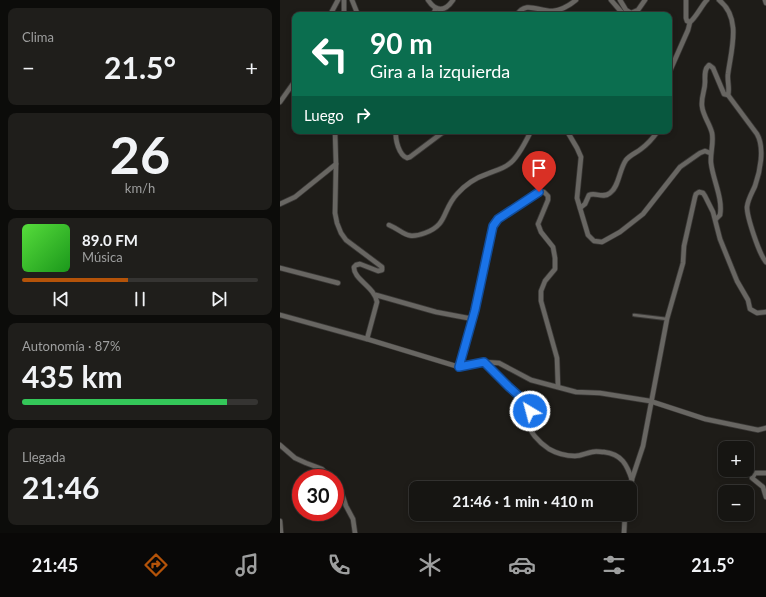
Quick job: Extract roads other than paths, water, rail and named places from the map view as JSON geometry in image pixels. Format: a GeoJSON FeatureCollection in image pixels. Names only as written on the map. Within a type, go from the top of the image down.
{"type":"FeatureCollection","features":[{"type":"Feature","properties":{"kind":"street"},"geometry":{"type":"LineString","coordinates":[[332,12],[338,0]]}},
{"type":"Feature","properties":{"kind":"street"},"geometry":{"type":"LineString","coordinates":[[344,0],[344,12]]}},
{"type":"Feature","properties":{"kind":"street"},"geometry":{"type":"LineString","coordinates":[[352,0],[357,12]]}},
{"type":"Feature","properties":{"kind":"street"},"geometry":{"type":"LineString","coordinates":[[428,0],[431,5],[436,8],[445,8],[454,0]]}},
{"type":"Feature","properties":{"kind":"street"},"geometry":{"type":"LineString","coordinates":[[518,12],[520,9],[526,6],[545,11],[554,11],[565,7],[576,0]]}},
{"type":"Feature","properties":{"kind":"street"},"geometry":{"type":"LineString","coordinates":[[612,0],[622,12]]}},
{"type":"Feature","properties":{"kind":"street"},"geometry":{"type":"LineString","coordinates":[[620,0],[628,12]]}},
{"type":"Feature","properties":{"kind":"street"},"geometry":{"type":"LineString","coordinates":[[634,12],[638,10],[645,0]]}},
{"type":"Feature","properties":{"kind":"street"},"geometry":{"type":"LineString","coordinates":[[686,0],[686,18],[690,22]]}},
{"type":"Feature","properties":{"kind":"street"},"geometry":{"type":"LineString","coordinates":[[672,66],[690,22],[707,0]]}},
{"type":"Feature","properties":{"kind":"street"},"geometry":{"type":"LineString","coordinates":[[719,0],[728,11],[733,33],[733,49],[728,72],[728,95]]}},
{"type":"Feature","properties":{"kind":"street"},"geometry":{"type":"LineString","coordinates":[[434,12],[436,8]]}},
{"type":"Feature","properties":{"kind":"street"},"geometry":{"type":"LineString","coordinates":[[716,219],[720,215],[720,205],[710,153],[712,132],[702,108],[701,97],[705,84],[705,73],[707,66],[712,66],[725,95],[728,95],[757,134],[760,141],[760,162],[758,174],[747,207],[752,231],[766,262]]}},
{"type":"Feature","properties":{"kind":"street"},"geometry":{"type":"LineString","coordinates":[[280,102],[292,85]]}},
{"type":"Feature","properties":{"kind":"street"},"geometry":{"type":"LineString","coordinates":[[335,134],[335,213],[337,223],[341,233],[350,243],[382,265],[382,270],[378,271],[358,264],[354,267],[354,272],[376,295],[436,312],[473,319]]}},
{"type":"Feature","properties":{"kind":"street"},"geometry":{"type":"LineString","coordinates":[[396,134],[396,141],[403,155],[407,158],[441,134]]}},
{"type":"Feature","properties":{"kind":"street"},"geometry":{"type":"LineString","coordinates":[[389,225],[407,235],[412,236],[425,233],[438,227],[442,222],[449,204],[456,195],[464,187],[478,178],[509,165],[520,151],[529,134]]}},
{"type":"Feature","properties":{"kind":"street"},"geometry":{"type":"LineString","coordinates":[[569,134],[581,157],[577,194],[580,208],[590,238],[596,242],[605,241],[634,222],[643,214],[680,168],[700,152],[705,151],[710,153]]}},
{"type":"Feature","properties":{"kind":"street"},"geometry":{"type":"LineString","coordinates":[[580,208],[585,204],[589,195],[604,196],[612,192],[616,187],[620,170],[626,161],[630,156],[644,146],[655,134]]}},
{"type":"Feature","properties":{"kind":"street"},"geometry":{"type":"LineString","coordinates":[[280,204],[295,197],[336,164]]}},
{"type":"Feature","properties":{"kind":"street"},"geometry":{"type":"LineString","coordinates":[[459,367],[473,319],[493,226],[498,219],[539,192],[546,193],[549,198],[538,224],[541,232],[553,247],[555,258],[554,269],[545,281],[541,291],[541,301],[557,358],[558,386]]}},
{"type":"Feature","properties":{"kind":"street"},"geometry":{"type":"LineString","coordinates":[[632,480],[643,446],[667,319],[683,263],[684,246],[696,194],[699,192],[703,192],[706,196],[716,219],[720,239],[737,281],[748,300],[750,309],[757,313],[766,312]]}},
{"type":"Feature","properties":{"kind":"street"},"geometry":{"type":"LineString","coordinates":[[280,268],[338,283]]}},
{"type":"Feature","properties":{"kind":"street"},"geometry":{"type":"LineString","coordinates":[[367,339],[377,302],[376,295]]}},
{"type":"Feature","properties":{"kind":"street"},"geometry":{"type":"LineString","coordinates":[[280,316],[367,339],[459,367],[484,362],[499,363],[531,380],[576,392],[600,392],[652,401],[705,419],[758,430],[766,428]]}},
{"type":"Feature","properties":{"kind":"street"},"geometry":{"type":"LineString","coordinates":[[484,362],[528,404],[530,411],[529,427],[535,437],[542,443],[556,453],[569,456],[580,456],[594,451],[618,456],[626,465],[632,480]]}},
{"type":"Feature","properties":{"kind":"street"},"geometry":{"type":"LineString","coordinates":[[280,445],[295,458],[322,469]]}},
{"type":"Feature","properties":{"kind":"street"},"geometry":{"type":"LineString","coordinates":[[766,473],[755,473],[752,475],[752,478],[764,487],[766,497]]}},
{"type":"Feature","properties":{"kind":"street"},"geometry":{"type":"LineString","coordinates":[[344,500],[353,519],[355,533]]}},
{"type":"Feature","properties":{"kind":"street"},"geometry":{"type":"LineString","coordinates":[[280,521],[281,533]]}},
{"type":"Feature","properties":{"kind":"street"},"geometry":{"type":"LineString","coordinates":[[624,521],[624,533]]}},
{"type":"Feature","properties":{"kind":"lane"},"geometry":{"type":"LineString","coordinates":[[634,315],[667,319]]}}]}
